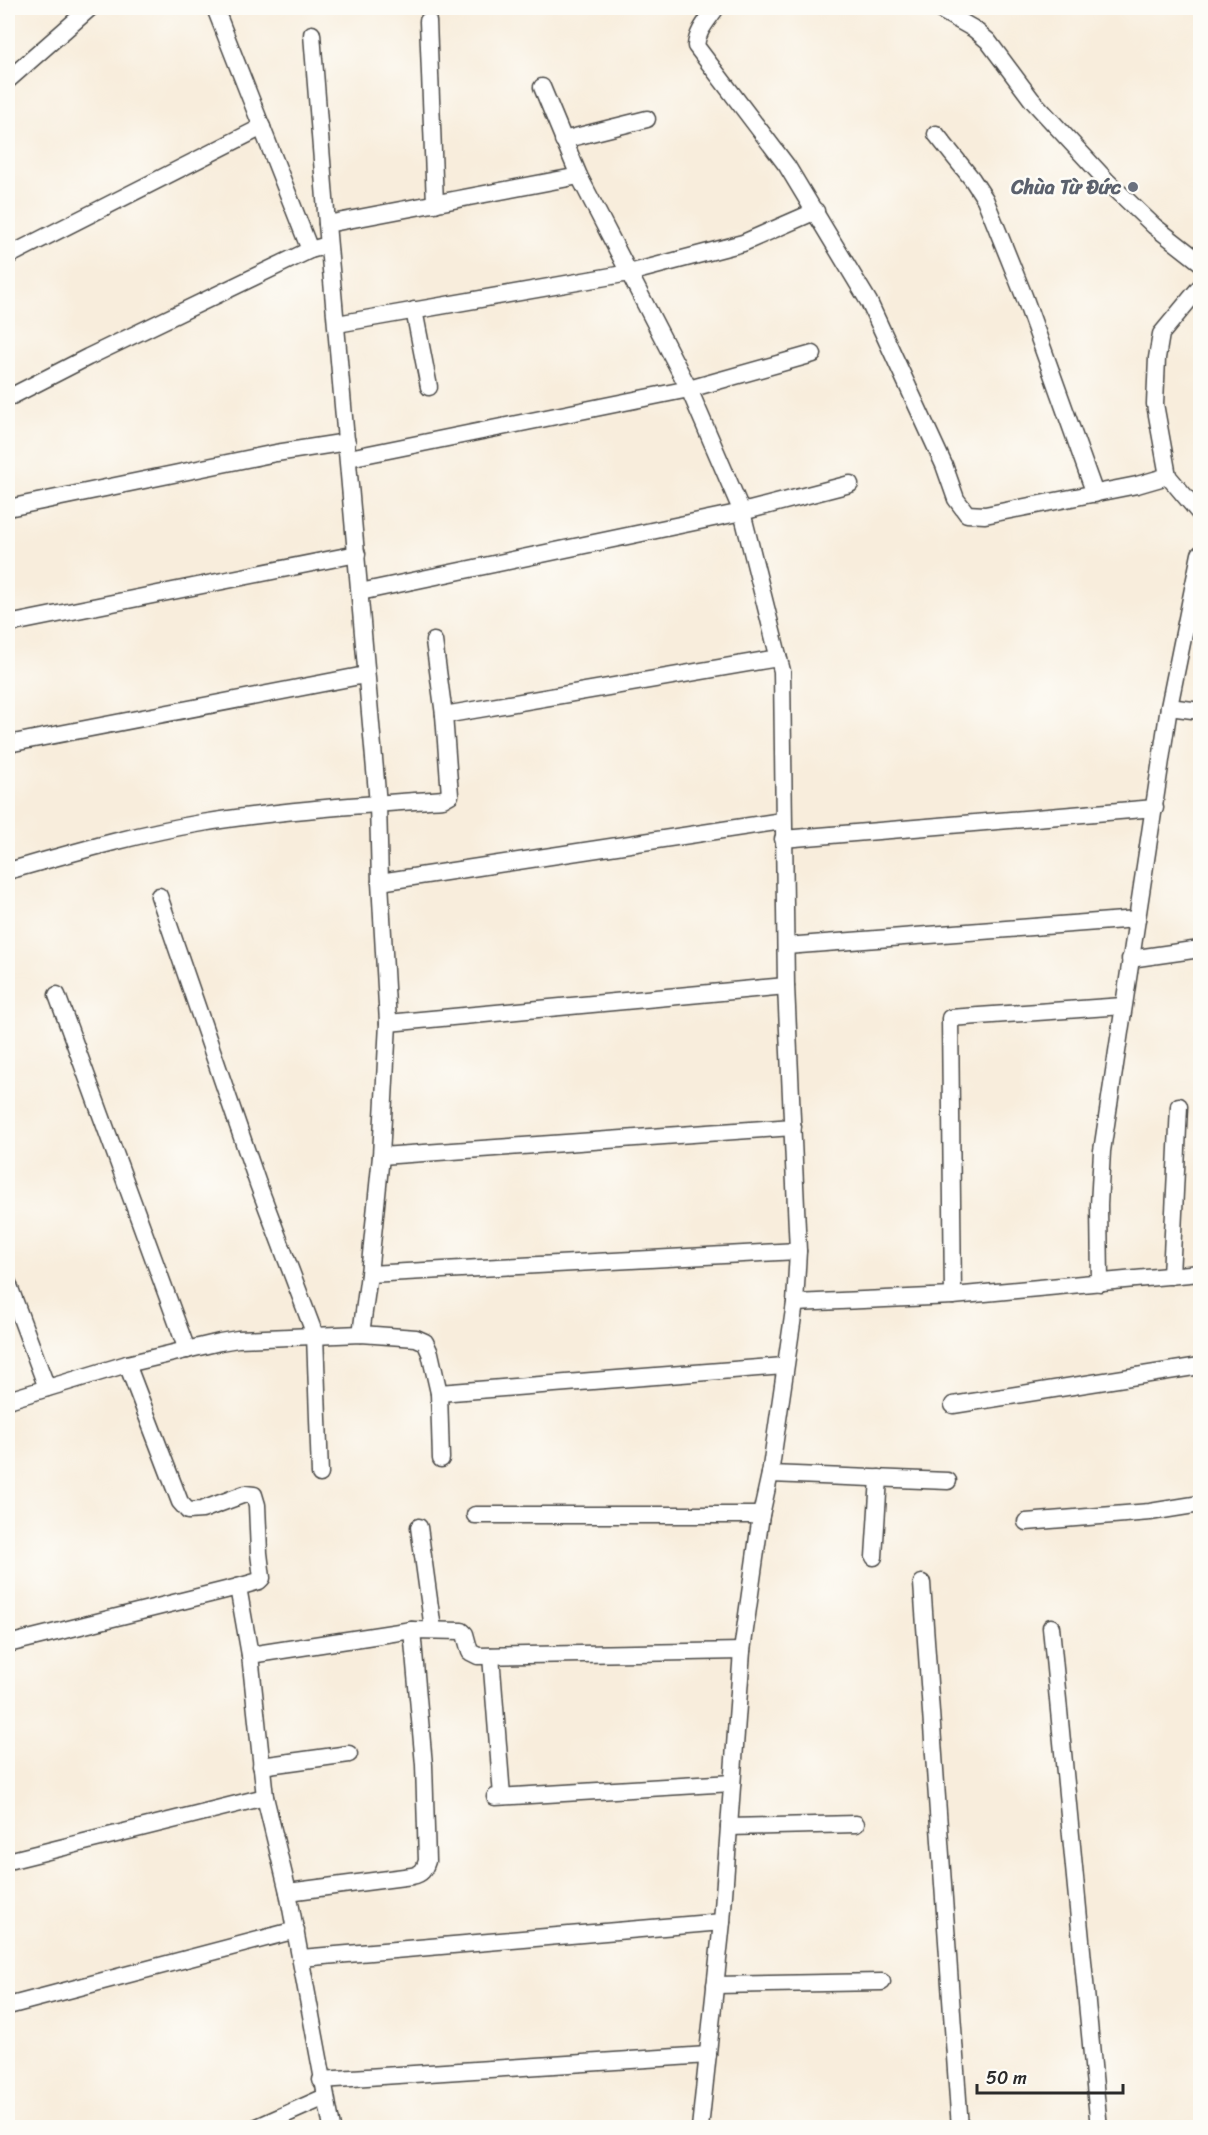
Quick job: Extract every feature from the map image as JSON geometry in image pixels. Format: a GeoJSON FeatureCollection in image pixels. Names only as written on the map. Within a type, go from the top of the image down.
{"type":"FeatureCollection","features":[{"type":"Feature","properties":{"kind":"street"},"geometry":{"type":"LineString","coordinates":[[8,80],[90,8]]}},
{"type":"Feature","properties":{"kind":"street"},"geometry":{"type":"LineString","coordinates":[[215,8],[310,250]]}},
{"type":"Feature","properties":{"kind":"street"},"geometry":{"type":"LineString","coordinates":[[716,8],[702,28],[696,46],[787,166],[869,302],[944,465],[956,499],[967,514],[985,515],[1095,494],[1168,476]]}},
{"type":"Feature","properties":{"kind":"street"},"geometry":{"type":"LineString","coordinates":[[937,8],[974,29],[988,41],[1032,100],[1106,180],[1154,226],[1200,262]]}},
{"type":"Feature","properties":{"kind":"street"},"geometry":{"type":"LineString","coordinates":[[428,21],[435,204]]}},
{"type":"Feature","properties":{"kind":"street"},"geometry":{"type":"LineString","coordinates":[[312,34],[328,245],[337,324],[365,675],[378,804],[388,1023],[381,1156],[362,1334]]}},
{"type":"Feature","properties":{"kind":"street"},"geometry":{"type":"LineString","coordinates":[[542,87],[579,176],[689,389],[742,512],[782,671],[786,986],[798,1251],[795,1304],[742,1651],[722,1922],[700,2127]]}},
{"type":"Feature","properties":{"kind":"street"},"geometry":{"type":"LineString","coordinates":[[563,140],[647,119]]}},
{"type":"Feature","properties":{"kind":"street"},"geometry":{"type":"LineString","coordinates":[[8,256],[262,127]]}},
{"type":"Feature","properties":{"kind":"street"},"geometry":{"type":"LineString","coordinates":[[936,134],[985,199],[1024,296],[1095,494]]}},
{"type":"Feature","properties":{"kind":"street"},"geometry":{"type":"LineString","coordinates":[[327,224],[579,176]]}},
{"type":"Feature","properties":{"kind":"street"},"geometry":{"type":"LineString","coordinates":[[337,324],[629,273],[743,243],[816,211]]}},
{"type":"Feature","properties":{"kind":"street"},"geometry":{"type":"LineString","coordinates":[[8,398],[310,250],[328,245]]}},
{"type":"Feature","properties":{"kind":"street"},"geometry":{"type":"LineString","coordinates":[[1200,288],[1161,334],[1157,358],[1155,404],[1168,476],[1200,513]]}},
{"type":"Feature","properties":{"kind":"street"},"geometry":{"type":"LineString","coordinates":[[414,310],[429,387]]}},
{"type":"Feature","properties":{"kind":"street"},"geometry":{"type":"LineString","coordinates":[[8,508],[276,453],[348,450],[689,389],[813,354]]}},
{"type":"Feature","properties":{"kind":"street"},"geometry":{"type":"LineString","coordinates":[[360,592],[742,512],[850,484]]}},
{"type":"Feature","properties":{"kind":"street"},"geometry":{"type":"LineString","coordinates":[[8,624],[357,554]]}},
{"type":"Feature","properties":{"kind":"street"},"geometry":{"type":"LineString","coordinates":[[1100,1283],[1099,1205],[1102,1150],[1169,707],[1200,554]]}},
{"type":"Feature","properties":{"kind":"street"},"geometry":{"type":"LineString","coordinates":[[8,871],[113,842],[201,823],[269,814],[443,799],[450,795],[444,715],[434,641]]}},
{"type":"Feature","properties":{"kind":"street"},"geometry":{"type":"LineString","coordinates":[[444,715],[778,658]]}},
{"type":"Feature","properties":{"kind":"street"},"geometry":{"type":"LineString","coordinates":[[8,744],[365,675]]}},
{"type":"Feature","properties":{"kind":"street"},"geometry":{"type":"LineString","coordinates":[[1169,707],[1200,711]]}},
{"type":"Feature","properties":{"kind":"street"},"geometry":{"type":"LineString","coordinates":[[783,839],[1155,808]]}},
{"type":"Feature","properties":{"kind":"street"},"geometry":{"type":"LineString","coordinates":[[380,882],[783,821]]}},
{"type":"Feature","properties":{"kind":"street"},"geometry":{"type":"LineString","coordinates":[[159,896],[258,1184],[315,1335],[320,1474]]}},
{"type":"Feature","properties":{"kind":"street"},"geometry":{"type":"LineString","coordinates":[[786,946],[1137,920]]}},
{"type":"Feature","properties":{"kind":"street"},"geometry":{"type":"LineString","coordinates":[[1130,959],[1200,949]]}},
{"type":"Feature","properties":{"kind":"street"},"geometry":{"type":"LineString","coordinates":[[388,1023],[786,986]]}},
{"type":"Feature","properties":{"kind":"street"},"geometry":{"type":"LineString","coordinates":[[57,995],[188,1350]]}},
{"type":"Feature","properties":{"kind":"street"},"geometry":{"type":"LineString","coordinates":[[953,1296],[950,1018],[1123,1006]]}},
{"type":"Feature","properties":{"kind":"street"},"geometry":{"type":"LineString","coordinates":[[1171,1276],[1179,1106]]}},
{"type":"Feature","properties":{"kind":"street"},"geometry":{"type":"LineString","coordinates":[[381,1156],[793,1127]]}},
{"type":"Feature","properties":{"kind":"street"},"geometry":{"type":"LineString","coordinates":[[369,1274],[798,1251]]}},
{"type":"Feature","properties":{"kind":"street"},"geometry":{"type":"LineString","coordinates":[[795,1304],[953,1296],[1171,1276],[1200,1277]]}},
{"type":"Feature","properties":{"kind":"street"},"geometry":{"type":"LineString","coordinates":[[8,1283],[47,1388]]}},
{"type":"Feature","properties":{"kind":"street"},"geometry":{"type":"LineString","coordinates":[[8,1400],[128,1364],[238,1338],[362,1334],[416,1338],[425,1342],[430,1353],[439,1392],[441,1459]]}},
{"type":"Feature","properties":{"kind":"street"},"geometry":{"type":"LineString","coordinates":[[8,1644],[238,1587],[262,1578],[257,1505],[254,1495],[245,1494],[202,1510],[188,1511],[184,1507],[180,1502],[128,1364]]}},
{"type":"Feature","properties":{"kind":"street"},"geometry":{"type":"LineString","coordinates":[[439,1392],[784,1366]]}},
{"type":"Feature","properties":{"kind":"street"},"geometry":{"type":"LineString","coordinates":[[953,1405],[1200,1366]]}},
{"type":"Feature","properties":{"kind":"street"},"geometry":{"type":"LineString","coordinates":[[770,1474],[948,1481]]}},
{"type":"Feature","properties":{"kind":"street"},"geometry":{"type":"LineString","coordinates":[[874,1557],[879,1478]]}},
{"type":"Feature","properties":{"kind":"street"},"geometry":{"type":"LineString","coordinates":[[1026,1522],[1150,1512],[1200,1504]]}},
{"type":"Feature","properties":{"kind":"street"},"geometry":{"type":"LineString","coordinates":[[476,1515],[761,1515]]}},
{"type":"Feature","properties":{"kind":"street"},"geometry":{"type":"LineString","coordinates":[[419,1527],[433,1629]]}},
{"type":"Feature","properties":{"kind":"street"},"geometry":{"type":"LineString","coordinates":[[922,1583],[960,2127]]}},
{"type":"Feature","properties":{"kind":"street"},"geometry":{"type":"LineString","coordinates":[[238,1587],[250,1655],[265,1797],[302,1958],[321,2080],[332,2127]]}},
{"type":"Feature","properties":{"kind":"street"},"geometry":{"type":"LineString","coordinates":[[1051,1627],[1099,2127]]}},
{"type":"Feature","properties":{"kind":"street"},"geometry":{"type":"LineString","coordinates":[[250,1655],[412,1630],[433,1629],[462,1631],[473,1655],[742,1651]]}},
{"type":"Feature","properties":{"kind":"street"},"geometry":{"type":"LineString","coordinates":[[288,1892],[412,1876],[424,1870],[427,1861],[424,1765],[412,1630]]}},
{"type":"Feature","properties":{"kind":"street"},"geometry":{"type":"LineString","coordinates":[[491,1656],[499,1797],[732,1783]]}},
{"type":"Feature","properties":{"kind":"street"},"geometry":{"type":"LineString","coordinates":[[261,1766],[349,1754]]}},
{"type":"Feature","properties":{"kind":"street"},"geometry":{"type":"LineString","coordinates":[[8,1861],[265,1797]]}},
{"type":"Feature","properties":{"kind":"street"},"geometry":{"type":"LineString","coordinates":[[729,1827],[855,1824]]}},
{"type":"Feature","properties":{"kind":"street"},"geometry":{"type":"LineString","coordinates":[[302,1958],[722,1922]]}},
{"type":"Feature","properties":{"kind":"street"},"geometry":{"type":"LineString","coordinates":[[8,2006],[296,1929]]}},
{"type":"Feature","properties":{"kind":"street"},"geometry":{"type":"LineString","coordinates":[[715,1985],[882,1982]]}},
{"type":"Feature","properties":{"kind":"street"},"geometry":{"type":"LineString","coordinates":[[321,2080],[708,2055]]}},
{"type":"Feature","properties":{"kind":"street"},"geometry":{"type":"LineString","coordinates":[[255,2127],[325,2097]]}},
{"type":"Feature","properties":{"kind":"place","name":"Chùa Từ Đức"},"geometry":{"type":"Point","coordinates":[1133,187]}}]}
